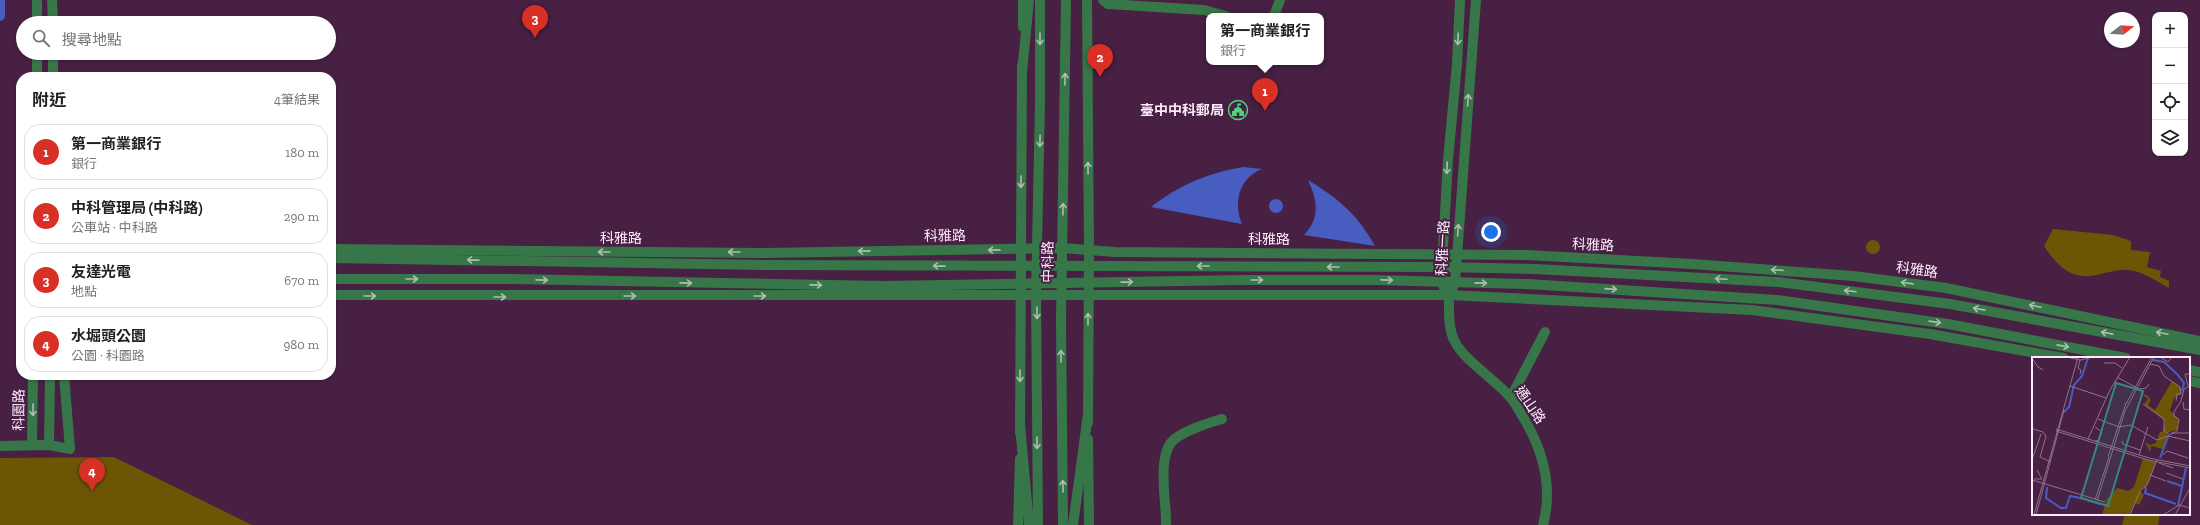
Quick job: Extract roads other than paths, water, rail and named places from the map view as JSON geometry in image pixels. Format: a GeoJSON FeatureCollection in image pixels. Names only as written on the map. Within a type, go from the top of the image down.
{"type":"FeatureCollection","features":[{"type":"Feature","properties":{"kind":"street"},"geometry":{"type":"LineString","coordinates":[[36,0],[37,16]]}},
{"type":"Feature","properties":{"kind":"street"},"geometry":{"type":"LineString","coordinates":[[52,0],[53,16]]}},
{"type":"Feature","properties":{"kind":"street","name":"中科路"},"geometry":{"type":"LineString","coordinates":[[1018,525],[1023,0]]}},
{"type":"Feature","properties":{"kind":"street"},"geometry":{"type":"LineString","coordinates":[[1022,73],[1029,0]]}},
{"type":"Feature","properties":{"kind":"street","name":"中科路"},"geometry":{"type":"LineString","coordinates":[[1038,525],[1036,295],[1040,102],[1040,0]]}},
{"type":"Feature","properties":{"kind":"street","name":"中科路"},"geometry":{"type":"LineString","coordinates":[[1063,525],[1061,296],[1066,0]]}},
{"type":"Feature","properties":{"kind":"street"},"geometry":{"type":"LineString","coordinates":[[1087,0],[1089,525]]}},
{"type":"Feature","properties":{"kind":"street"},"geometry":{"type":"LineString","coordinates":[[1103,0],[1108,4],[1204,10],[1215,13]]}},
{"type":"Feature","properties":{"kind":"street"},"geometry":{"type":"LineString","coordinates":[[1275,13],[1280,0]]}},
{"type":"Feature","properties":{"kind":"street","name":"科雅一路"},"geometry":{"type":"LineString","coordinates":[[1448,295],[1442,283],[1442,267],[1448,160],[1457,64],[1460,0]]}},
{"type":"Feature","properties":{"kind":"street","name":"科雅一路"},"geometry":{"type":"LineString","coordinates":[[1448,295],[1455,283],[1476,0]]}},
{"type":"Feature","properties":{"kind":"street"},"geometry":{"type":"LineString","coordinates":[[37,60],[37,72]]}},
{"type":"Feature","properties":{"kind":"street"},"geometry":{"type":"LineString","coordinates":[[53,60],[53,72]]}},
{"type":"Feature","properties":{"kind":"street","name":"科雅路"},"geometry":{"type":"LineString","coordinates":[[336,249],[749,252],[1062,248],[1115,252],[1443,253],[1527,255],[1692,264],[1853,276],[1946,288],[2200,341]]}},
{"type":"Feature","properties":{"kind":"street","name":"科雅路"},"geometry":{"type":"LineString","coordinates":[[336,258],[1020,267],[1442,267],[1536,269],[1778,282],[1950,304],[2200,350]]}},
{"type":"Feature","properties":{"kind":"street"},"geometry":{"type":"LineString","coordinates":[[336,279],[521,279],[884,286],[1062,282],[1375,280],[1442,283],[1528,284],[1776,300],[1948,324],[2121,357]]}},
{"type":"Feature","properties":{"kind":"street"},"geometry":{"type":"LineString","coordinates":[[336,295],[1448,295],[1752,310],[1930,334],[2058,357]]}},
{"type":"Feature","properties":{"kind":"street","name":"通山路"},"geometry":{"type":"LineString","coordinates":[[1448,295],[1451,329],[1454,341],[1474,364],[1511,397],[1534,436],[1546,469],[1547,492],[1543,525]]}},
{"type":"Feature","properties":{"kind":"street"},"geometry":{"type":"LineString","coordinates":[[1511,397],[1545,332]]}},
{"type":"Feature","properties":{"kind":"street"},"geometry":{"type":"LineString","coordinates":[[2190,370],[2200,372]]}},
{"type":"Feature","properties":{"kind":"street","name":"科園路"},"geometry":{"type":"LineString","coordinates":[[32,445],[34,380]]}},
{"type":"Feature","properties":{"kind":"street"},"geometry":{"type":"LineString","coordinates":[[49,445],[50,380]]}},
{"type":"Feature","properties":{"kind":"street"},"geometry":{"type":"LineString","coordinates":[[0,446],[49,445],[70,449],[64,380]]}},
{"type":"Feature","properties":{"kind":"street"},"geometry":{"type":"LineString","coordinates":[[2190,381],[2200,383]]}},
{"type":"Feature","properties":{"kind":"street"},"geometry":{"type":"LineString","coordinates":[[1073,525],[1088,414]]}},
{"type":"Feature","properties":{"kind":"street"},"geometry":{"type":"LineString","coordinates":[[1166,525],[1167,507],[1163,473],[1165,453],[1174,439],[1200,426],[1222,419]]}},
{"type":"Feature","properties":{"kind":"street"},"geometry":{"type":"LineString","coordinates":[[1020,425],[1029,525]]}},
{"type":"Feature","properties":{"kind":"water"},"geometry":{"type":"Polygon","coordinates":[[[1243,167],[1262,169],[1248,178],[1240,192],[1238,207],[1242,224],[1151,207],[1172,192],[1194,181],[1206,176],[1243,167]]]}},
{"type":"Feature","properties":{"kind":"water"},"geometry":{"type":"Polygon","coordinates":[[[1308,180],[1346,208],[1361,225],[1375,246],[1304,235],[1313,222],[1316,208],[1314,194],[1308,180]]]}},
{"type":"Feature","properties":{"kind":"water"},"geometry":{"type":"Polygon","coordinates":[[[1273,199],[1279,199],[1283,203],[1283,209],[1279,213],[1273,213],[1269,209],[1269,203],[1273,199]]]}},
{"type":"Feature","properties":{"kind":"waterway"},"geometry":{"type":"LineString","coordinates":[[0,0],[0,16]]}},
{"type":"Feature","properties":{"kind":"place","name":"友達光電"},"geometry":{"type":"Point","coordinates":[535,38]}},
{"type":"Feature","properties":{"kind":"place","name":"中科管理局 (中科路)"},"geometry":{"type":"Point","coordinates":[1100,77]}},
{"type":"Feature","properties":{"kind":"place","name":"臺中中科郵局"},"geometry":{"type":"Point","coordinates":[1238,110]}},
{"type":"Feature","properties":{"kind":"place","name":"第一商業銀行"},"geometry":{"type":"Point","coordinates":[1265,111]}},
{"type":"Feature","properties":{"kind":"place","name":"水堀頭公園"},"geometry":{"type":"Point","coordinates":[92,491]}}]}
